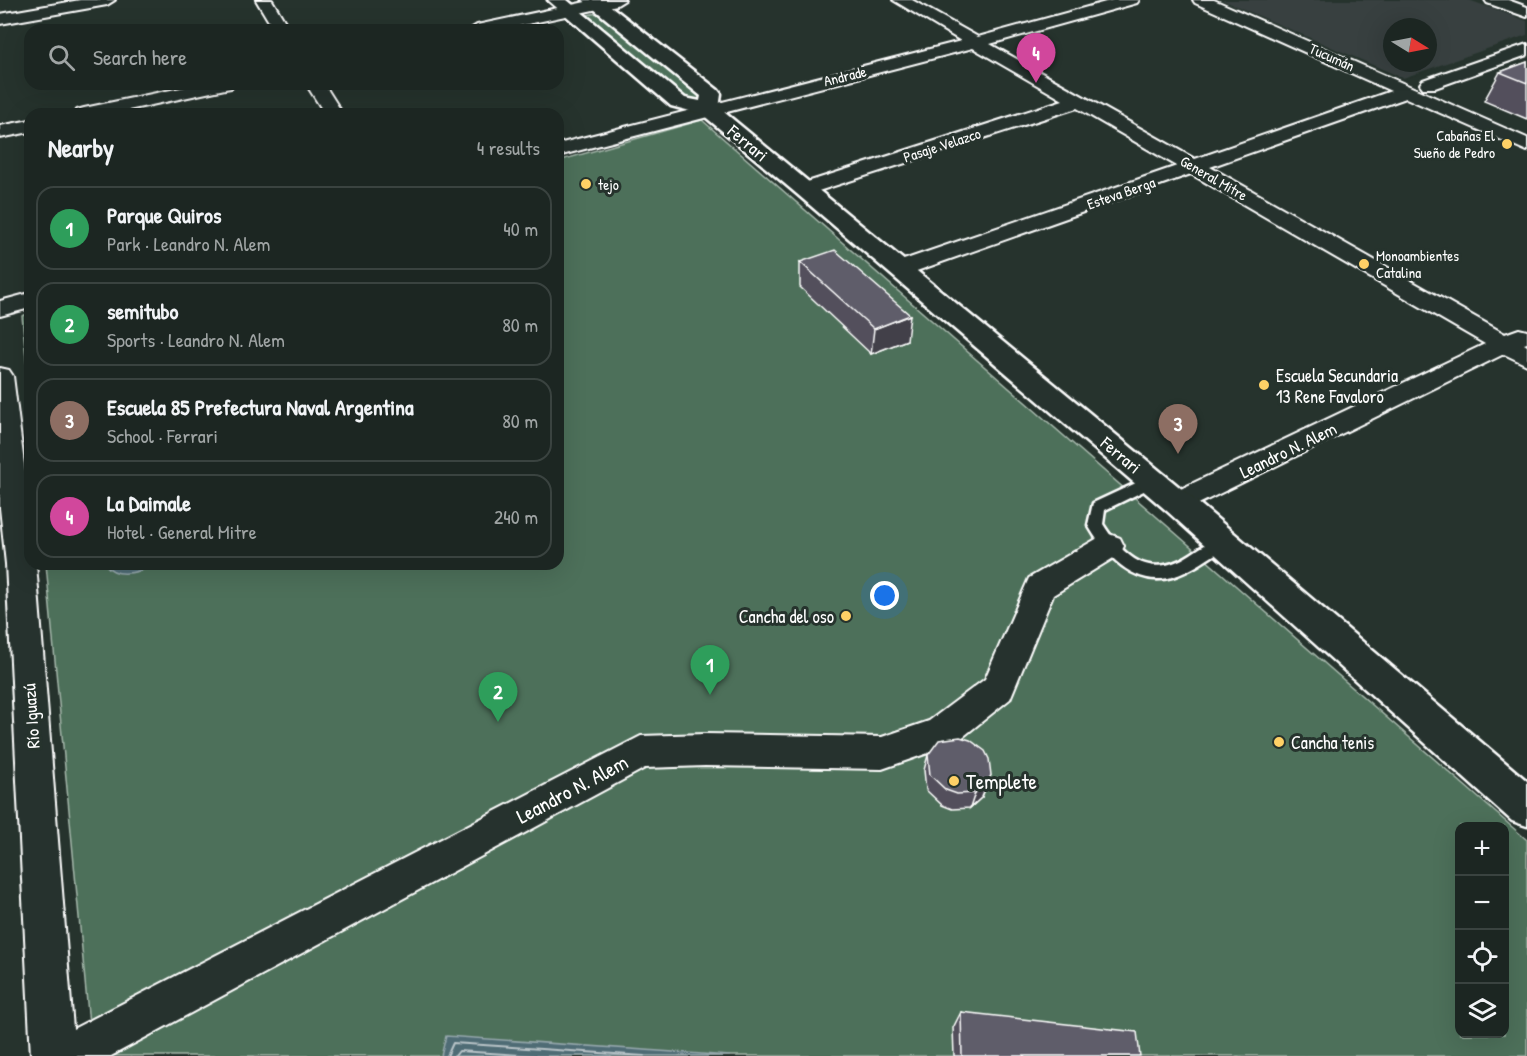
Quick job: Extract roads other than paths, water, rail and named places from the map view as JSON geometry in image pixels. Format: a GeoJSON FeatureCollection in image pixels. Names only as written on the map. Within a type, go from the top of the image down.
{"type":"FeatureCollection","features":[{"type":"Feature","properties":{"kind":"main road"},"geometry":{"type":"LineString","coordinates":[[594,2],[711,94],[709,110]]}},
{"type":"Feature","properties":{"kind":"main road","name":"Ferrari"},"geometry":{"type":"LineString","coordinates":[[563,5],[678,102],[709,110],[805,189],[1178,503],[1527,807]]}},
{"type":"Feature","properties":{"kind":"street"},"geometry":{"type":"LineString","coordinates":[[0,19],[107,0]]}},
{"type":"Feature","properties":{"kind":"street"},"geometry":{"type":"LineString","coordinates":[[264,0],[278,24]]}},
{"type":"Feature","properties":{"kind":"street"},"geometry":{"type":"LineString","coordinates":[[498,24],[563,5],[617,0]]}},
{"type":"Feature","properties":{"kind":"street","name":"General Mitre"},"geometry":{"type":"LineString","coordinates":[[901,0],[1194,167],[1520,345]]}},
{"type":"Feature","properties":{"kind":"street","name":"Andrade"},"geometry":{"type":"LineString","coordinates":[[564,148],[977,44],[1131,0]]}},
{"type":"Feature","properties":{"kind":"street","name":"Tucumán"},"geometry":{"type":"LineString","coordinates":[[1201,0],[1527,145]]}},
{"type":"Feature","properties":{"kind":"street"},"geometry":{"type":"LineString","coordinates":[[1493,0],[1527,12]]}},
{"type":"Feature","properties":{"kind":"street"},"geometry":{"type":"LineString","coordinates":[[1429,84],[1527,49]]}},
{"type":"Feature","properties":{"kind":"street"},"geometry":{"type":"LineString","coordinates":[[112,108],[197,90]]}},
{"type":"Feature","properties":{"kind":"street"},"geometry":{"type":"LineString","coordinates":[[319,90],[330,108]]}},
{"type":"Feature","properties":{"kind":"street","name":"Esteva Berga"},"geometry":{"type":"LineString","coordinates":[[900,269],[1409,91]]}},
{"type":"Feature","properties":{"kind":"street","name":"Pasaje Velazco"},"geometry":{"type":"LineString","coordinates":[[805,189],[1079,101]]}},
{"type":"Feature","properties":{"kind":"street"},"geometry":{"type":"LineString","coordinates":[[0,132],[24,127]]}},
{"type":"Feature","properties":{"kind":"street"},"geometry":{"type":"LineString","coordinates":[[0,309],[24,302]]}},
{"type":"Feature","properties":{"kind":"street","name":"Leandro N. Alem"},"geometry":{"type":"LineString","coordinates":[[1178,503],[1520,345]]}},
{"type":"Feature","properties":{"kind":"street","name":"Río Iguazú"},"geometry":{"type":"LineString","coordinates":[[0,376],[10,568],[52,1056]]}},
{"type":"Feature","properties":{"kind":"street","name":"Leandro N. Alem"},"geometry":{"type":"LineString","coordinates":[[66,1056],[641,752],[705,750],[882,753],[941,733],[998,689],[1040,587],[1109,546]]}},
{"type":"Feature","properties":{"kind":"lane"},"geometry":{"type":"LineString","coordinates":[[1151,481],[1098,507],[1095,525],[1109,546],[1127,563],[1150,572],[1168,572],[1223,542]]}},
{"type":"Feature","properties":{"kind":"water"},"geometry":{"type":"Polygon","coordinates":[[[112,570],[143,570],[129,573],[112,570]]]}},
{"type":"Feature","properties":{"kind":"water"},"geometry":{"type":"Polygon","coordinates":[[[446,1036],[730,1056],[441,1056],[446,1036]]]}},
{"type":"Feature","properties":{"kind":"place","name":"La Daimale"},"geometry":{"type":"Point","coordinates":[1036,83]}},
{"type":"Feature","properties":{"kind":"place","name":"Cabañas El Sueño de Pedro"},"geometry":{"type":"Point","coordinates":[1507,144]}},
{"type":"Feature","properties":{"kind":"place","name":"tejo"},"geometry":{"type":"Point","coordinates":[586,184]}},
{"type":"Feature","properties":{"kind":"place","name":"Monoambientes Catalina"},"geometry":{"type":"Point","coordinates":[1364,264]}},
{"type":"Feature","properties":{"kind":"place","name":"Escuela Secundaria 13 Rene Favaloro"},"geometry":{"type":"Point","coordinates":[1264,385]}},
{"type":"Feature","properties":{"kind":"place","name":"Escuela 85 Prefectura Naval Argentina"},"geometry":{"type":"Point","coordinates":[1178,454]}},
{"type":"Feature","properties":{"kind":"place","name":"Cancha del oso"},"geometry":{"type":"Point","coordinates":[846,616]}},
{"type":"Feature","properties":{"kind":"place","name":"Parque Quiros"},"geometry":{"type":"Point","coordinates":[710,695]}},
{"type":"Feature","properties":{"kind":"place","name":"semitubo"},"geometry":{"type":"Point","coordinates":[498,722]}},
{"type":"Feature","properties":{"kind":"place","name":"Cancha tenis"},"geometry":{"type":"Point","coordinates":[1279,742]}},
{"type":"Feature","properties":{"kind":"place","name":"Templete"},"geometry":{"type":"Point","coordinates":[954,781]}}]}
